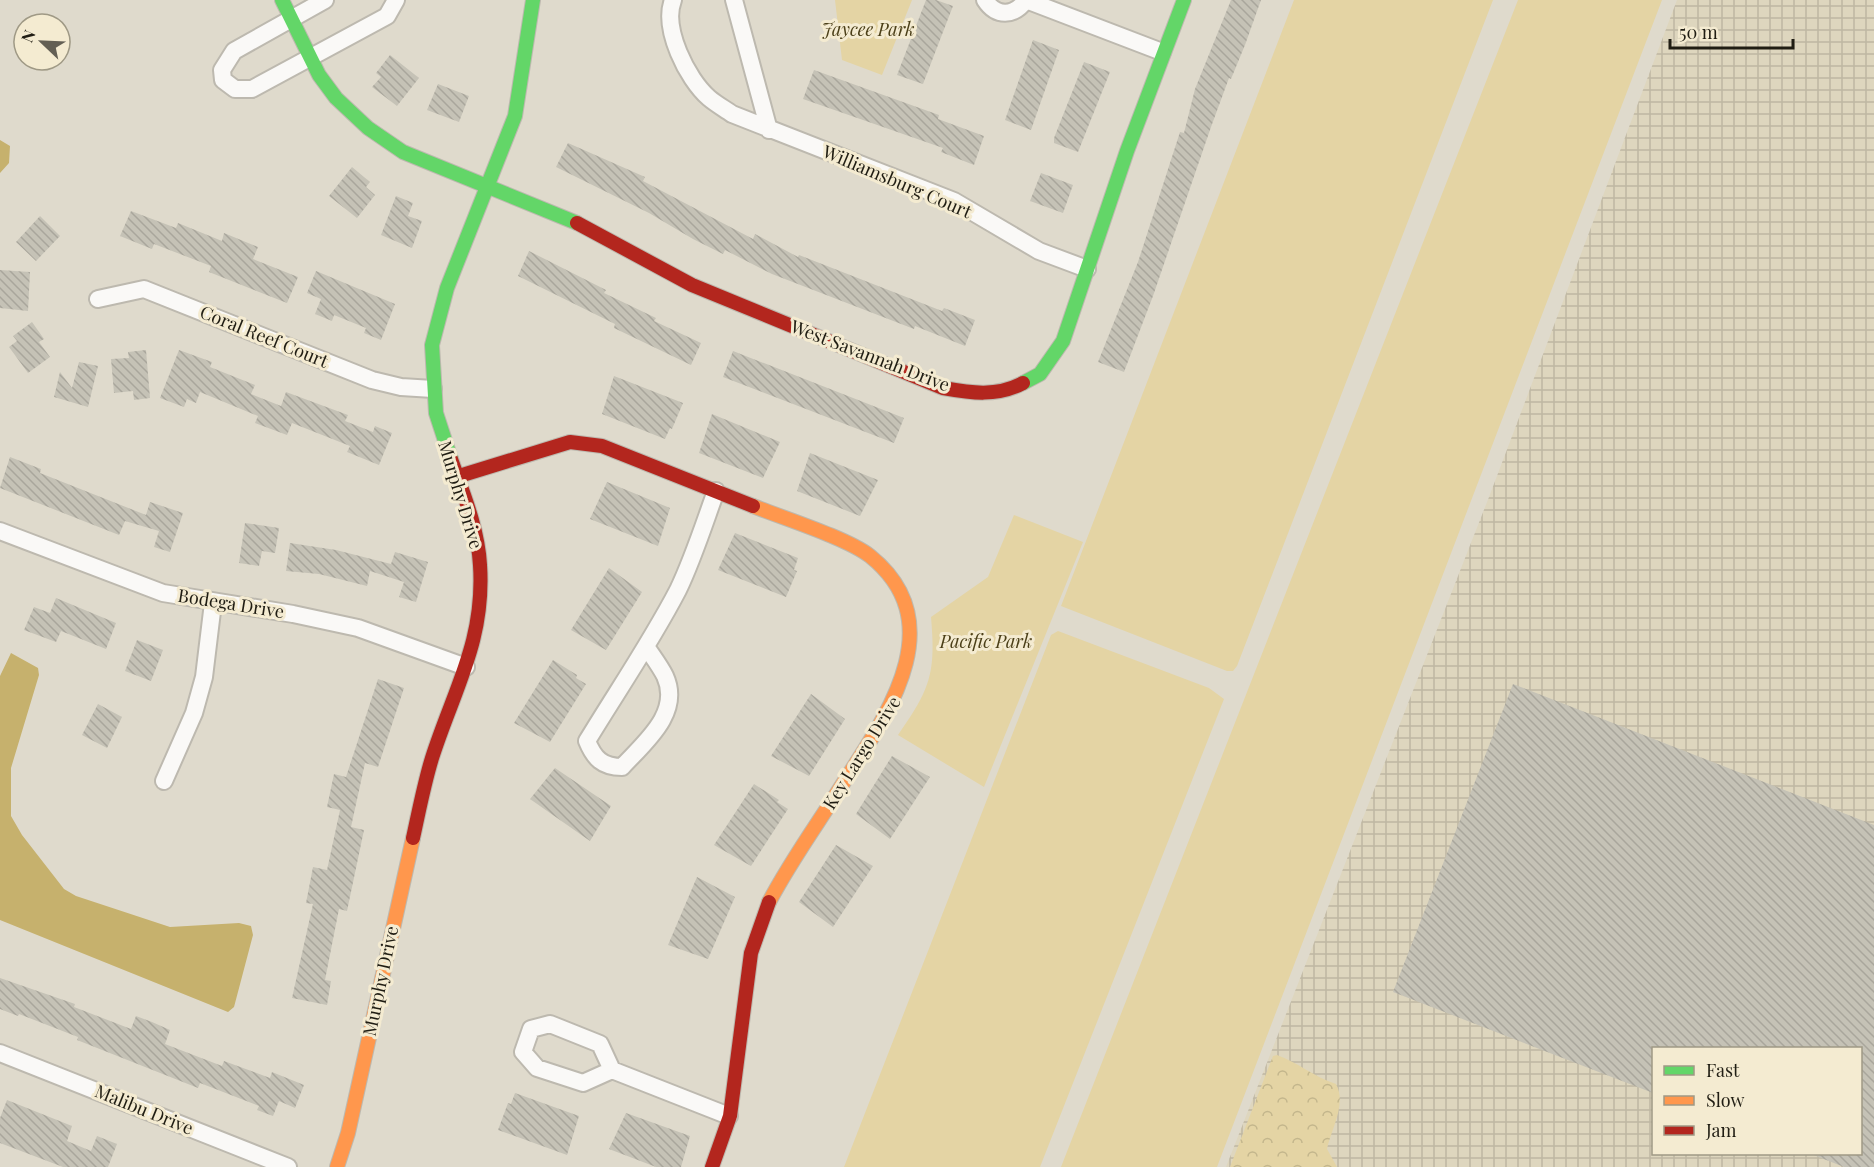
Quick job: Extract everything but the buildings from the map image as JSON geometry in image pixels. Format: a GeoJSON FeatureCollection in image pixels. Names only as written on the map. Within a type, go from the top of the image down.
{"type":"FeatureCollection","features":[{"type":"Feature","properties":{"kind":"street","name":"West Savannah Drive"},"geometry":{"type":"LineString","coordinates":[[282,0],[311,59],[334,96],[378,136],[414,157],[585,226],[692,285],[943,388],[976,394],[1008,391],[1040,374],[1063,341],[1162,52],[1184,0]]}},
{"type":"Feature","properties":{"kind":"street"},"geometry":{"type":"LineString","coordinates":[[325,0],[234,51],[222,70],[223,80],[235,89],[252,89],[387,16],[396,0]]}},
{"type":"Feature","properties":{"kind":"street","name":"Murphy Drive"},"geometry":{"type":"LineString","coordinates":[[337,1167],[348,1133],[432,758],[466,667],[479,618],[482,582],[474,528],[441,433],[433,388],[432,345],[439,310],[515,116],[533,0]]}},
{"type":"Feature","properties":{"kind":"street","name":"Williamsburg Court"},"geometry":{"type":"LineString","coordinates":[[673,0],[670,22],[682,62],[707,97],[732,114],[954,201],[1039,251],[1088,269]]}},
{"type":"Feature","properties":{"kind":"street"},"geometry":{"type":"LineString","coordinates":[[734,0],[769,130]]}},
{"type":"Feature","properties":{"kind":"street"},"geometry":{"type":"LineString","coordinates":[[985,0],[997,12],[1005,14],[1014,12],[1026,0],[1162,52]]}},
{"type":"Feature","properties":{"kind":"street","name":"Coral Reef Court"},"geometry":{"type":"LineString","coordinates":[[98,299],[144,289],[372,380],[401,387],[433,388]]}},
{"type":"Feature","properties":{"kind":"street","name":"Key Largo Drive"},"geometry":{"type":"LineString","coordinates":[[456,477],[570,442],[603,446],[870,555],[890,575],[905,603],[912,632],[902,687],[888,714],[776,888],[760,921],[751,953],[738,1067],[729,1116],[722,1148],[712,1167]]}},
{"type":"Feature","properties":{"kind":"street"},"geometry":{"type":"LineString","coordinates":[[647,648],[666,677],[669,707],[657,731],[622,767],[609,767],[593,757],[587,741],[627,674],[647,648],[679,587],[716,491]]}},
{"type":"Feature","properties":{"kind":"street","name":"Bodega Drive"},"geometry":{"type":"LineString","coordinates":[[0,531],[122,580],[163,593],[213,603],[293,614],[358,628],[466,667]]}},
{"type":"Feature","properties":{"kind":"street"},"geometry":{"type":"LineString","coordinates":[[164,781],[194,713],[204,677],[213,603]]}},
{"type":"Feature","properties":{"kind":"street"},"geometry":{"type":"LineString","coordinates":[[612,1071],[600,1044],[550,1024],[531,1029],[523,1052],[537,1068],[583,1083],[612,1071],[729,1116]]}},
{"type":"Feature","properties":{"kind":"street","name":"Malibu Drive"},"geometry":{"type":"LineString","coordinates":[[0,1053],[288,1167]]}},
{"type":"Feature","properties":{"kind":"shaded area"},"geometry":{"type":"Polygon","coordinates":[[[1677,0],[1874,0],[1874,1167],[1226,1167],[1489,497],[1677,0]]]}},
{"type":"Feature","properties":{"kind":"shaded area"},"geometry":{"type":"Polygon","coordinates":[[[0,140],[10,146],[9,163],[0,173],[0,140]]]}},
{"type":"Feature","properties":{"kind":"shaded area"},"geometry":{"type":"Polygon","coordinates":[[[11,653],[38,668],[39,675],[11,768],[11,816],[22,835],[64,889],[76,896],[170,927],[239,923],[251,926],[253,935],[234,1007],[228,1012],[0,920],[0,676],[11,653]]]}},
{"type":"Feature","properties":{"kind":"green space","name":"Jaycee Park"},"geometry":{"type":"Polygon","coordinates":[[[835,0],[912,0],[882,75],[842,60],[835,0]]]}},
{"type":"Feature","properties":{"kind":"green space"},"geometry":{"type":"Polygon","coordinates":[[[1294,0],[1493,0],[1237,666],[1233,671],[1227,671],[1061,606],[1294,0]]]}},
{"type":"Feature","properties":{"kind":"green space"},"geometry":{"type":"Polygon","coordinates":[[[1518,0],[1662,0],[1217,1167],[1061,1167],[1518,0]]]}},
{"type":"Feature","properties":{"kind":"green space","name":"Pacific Park"},"geometry":{"type":"Polygon","coordinates":[[[1014,515],[1083,542],[984,787],[898,735],[917,705],[928,680],[932,653],[931,617],[988,577],[1014,515]]]}},
{"type":"Feature","properties":{"kind":"green space"},"geometry":{"type":"Polygon","coordinates":[[[1058,631],[1209,688],[1224,699],[1040,1167],[844,1167],[1051,635],[1058,631]]]}},
{"type":"Feature","properties":{"kind":"green space"},"geometry":{"type":"Polygon","coordinates":[[[1277,1055],[1336,1084],[1340,1100],[1339,1108],[1327,1149],[1337,1167],[1230,1167],[1273,1056],[1277,1055]]]}},
{"type":"Feature","properties":{"kind":"traffic: fast"},"geometry":{"type":"LineString","coordinates":[[282,0],[319,75],[336,98],[368,128],[403,152],[577,223]]}},
{"type":"Feature","properties":{"kind":"traffic: fast"},"geometry":{"type":"LineString","coordinates":[[451,459],[436,413],[432,345],[447,288],[515,116],[533,0]]}},
{"type":"Feature","properties":{"kind":"traffic: fast"},"geometry":{"type":"LineString","coordinates":[[1023,383],[1040,374],[1063,341],[1127,151],[1184,0]]}},
{"type":"Feature","properties":{"kind":"traffic: slow"},"geometry":{"type":"LineString","coordinates":[[753,506],[831,535],[870,556],[894,582],[907,610],[910,639],[904,669],[893,699],[878,728],[769,902]]}},
{"type":"Feature","properties":{"kind":"traffic: slow"},"geometry":{"type":"LineString","coordinates":[[337,1167],[348,1133],[413,838]]}},
{"type":"Feature","properties":{"kind":"traffic: jam"},"geometry":{"type":"LineString","coordinates":[[577,223],[692,285],[943,388],[994,392],[1023,383]]}},
{"type":"Feature","properties":{"kind":"traffic: jam"},"geometry":{"type":"LineString","coordinates":[[456,477],[570,442],[602,446],[753,506]]}},
{"type":"Feature","properties":{"kind":"traffic: jam"},"geometry":{"type":"LineString","coordinates":[[413,838],[432,758],[466,664],[478,618],[479,551],[469,511],[451,459]]}},
{"type":"Feature","properties":{"kind":"traffic: jam"},"geometry":{"type":"LineString","coordinates":[[712,1167],[730,1116],[751,953],[769,902]]}}]}
